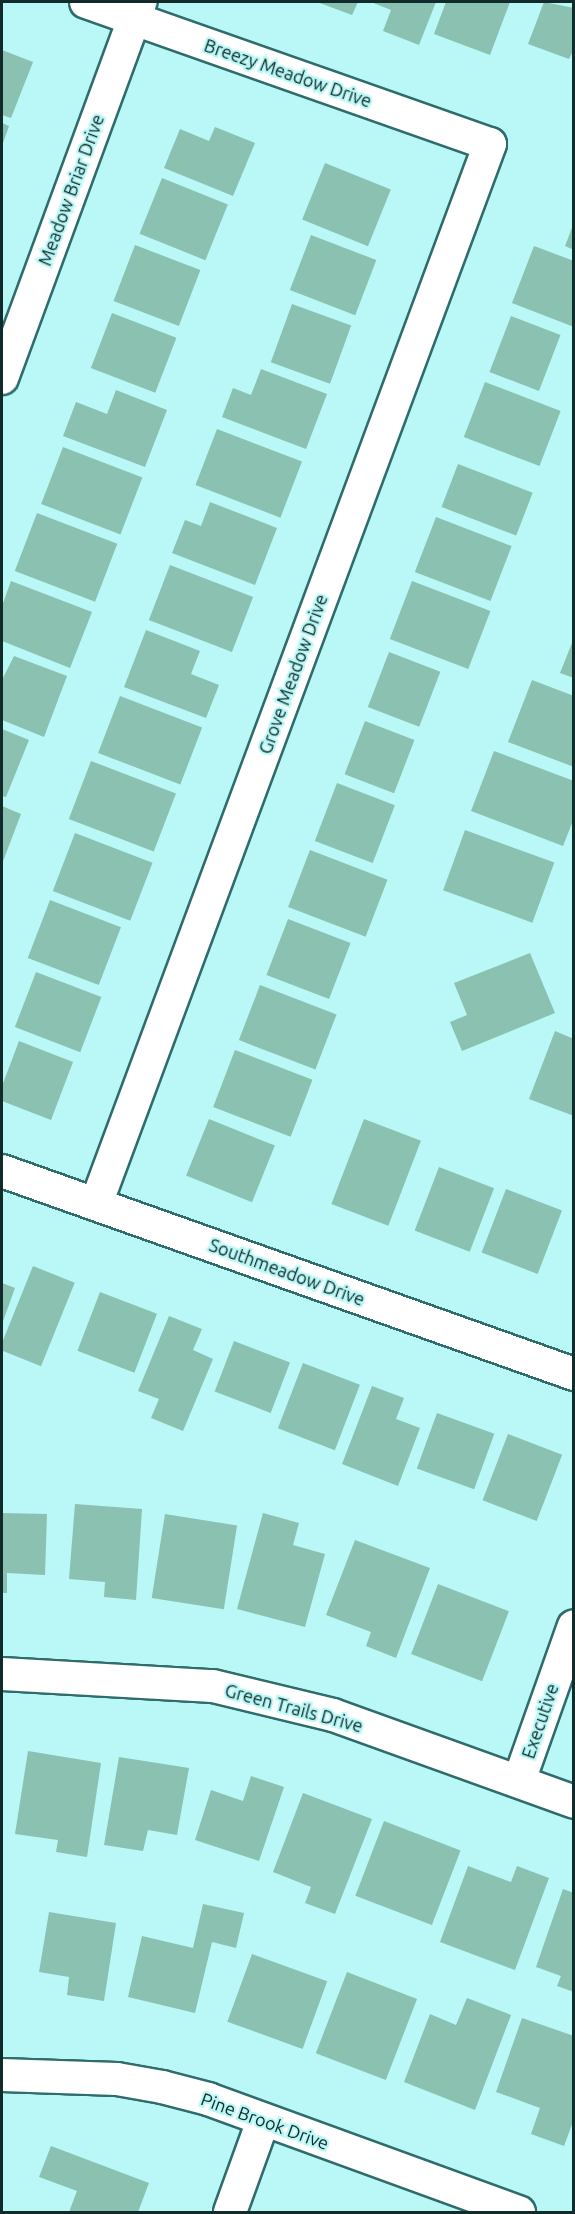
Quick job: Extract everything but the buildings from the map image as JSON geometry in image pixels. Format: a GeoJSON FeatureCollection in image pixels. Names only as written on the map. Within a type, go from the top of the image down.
{"type":"FeatureCollection","features":[{"type":"Feature","properties":{"kind":"street","name":"Breezy Meadow Drive"},"geometry":{"type":"LineString","coordinates":[[86,2],[137,10],[490,144]]}},
{"type":"Feature","properties":{"kind":"street","name":"Meadow Briar Drive"},"geometry":{"type":"LineString","coordinates":[[2,378],[137,10]]}},
{"type":"Feature","properties":{"kind":"street","name":"Grove Meadow Drive"},"geometry":{"type":"LineString","coordinates":[[96,1204],[490,144]]}},
{"type":"Feature","properties":{"kind":"street","name":"Southmeadow Drive"},"geometry":{"type":"LineString","coordinates":[[2,1171],[573,1374]]}},
{"type":"Feature","properties":{"kind":"street","name":"Executive"},"geometry":{"type":"LineString","coordinates":[[519,1781],[573,1626]]}},
{"type":"Feature","properties":{"kind":"street","name":"Green Trails Drive"},"geometry":{"type":"LineString","coordinates":[[2,1674],[213,1686],[333,1715],[573,1802]]}},
{"type":"Feature","properties":{"kind":"street","name":"Pine Brook Drive"},"geometry":{"type":"LineString","coordinates":[[2,2075],[140,2083],[208,2099],[263,2121],[519,2212]]}},
{"type":"Feature","properties":{"kind":"street"},"geometry":{"type":"LineString","coordinates":[[230,2212],[263,2121]]}}]}
